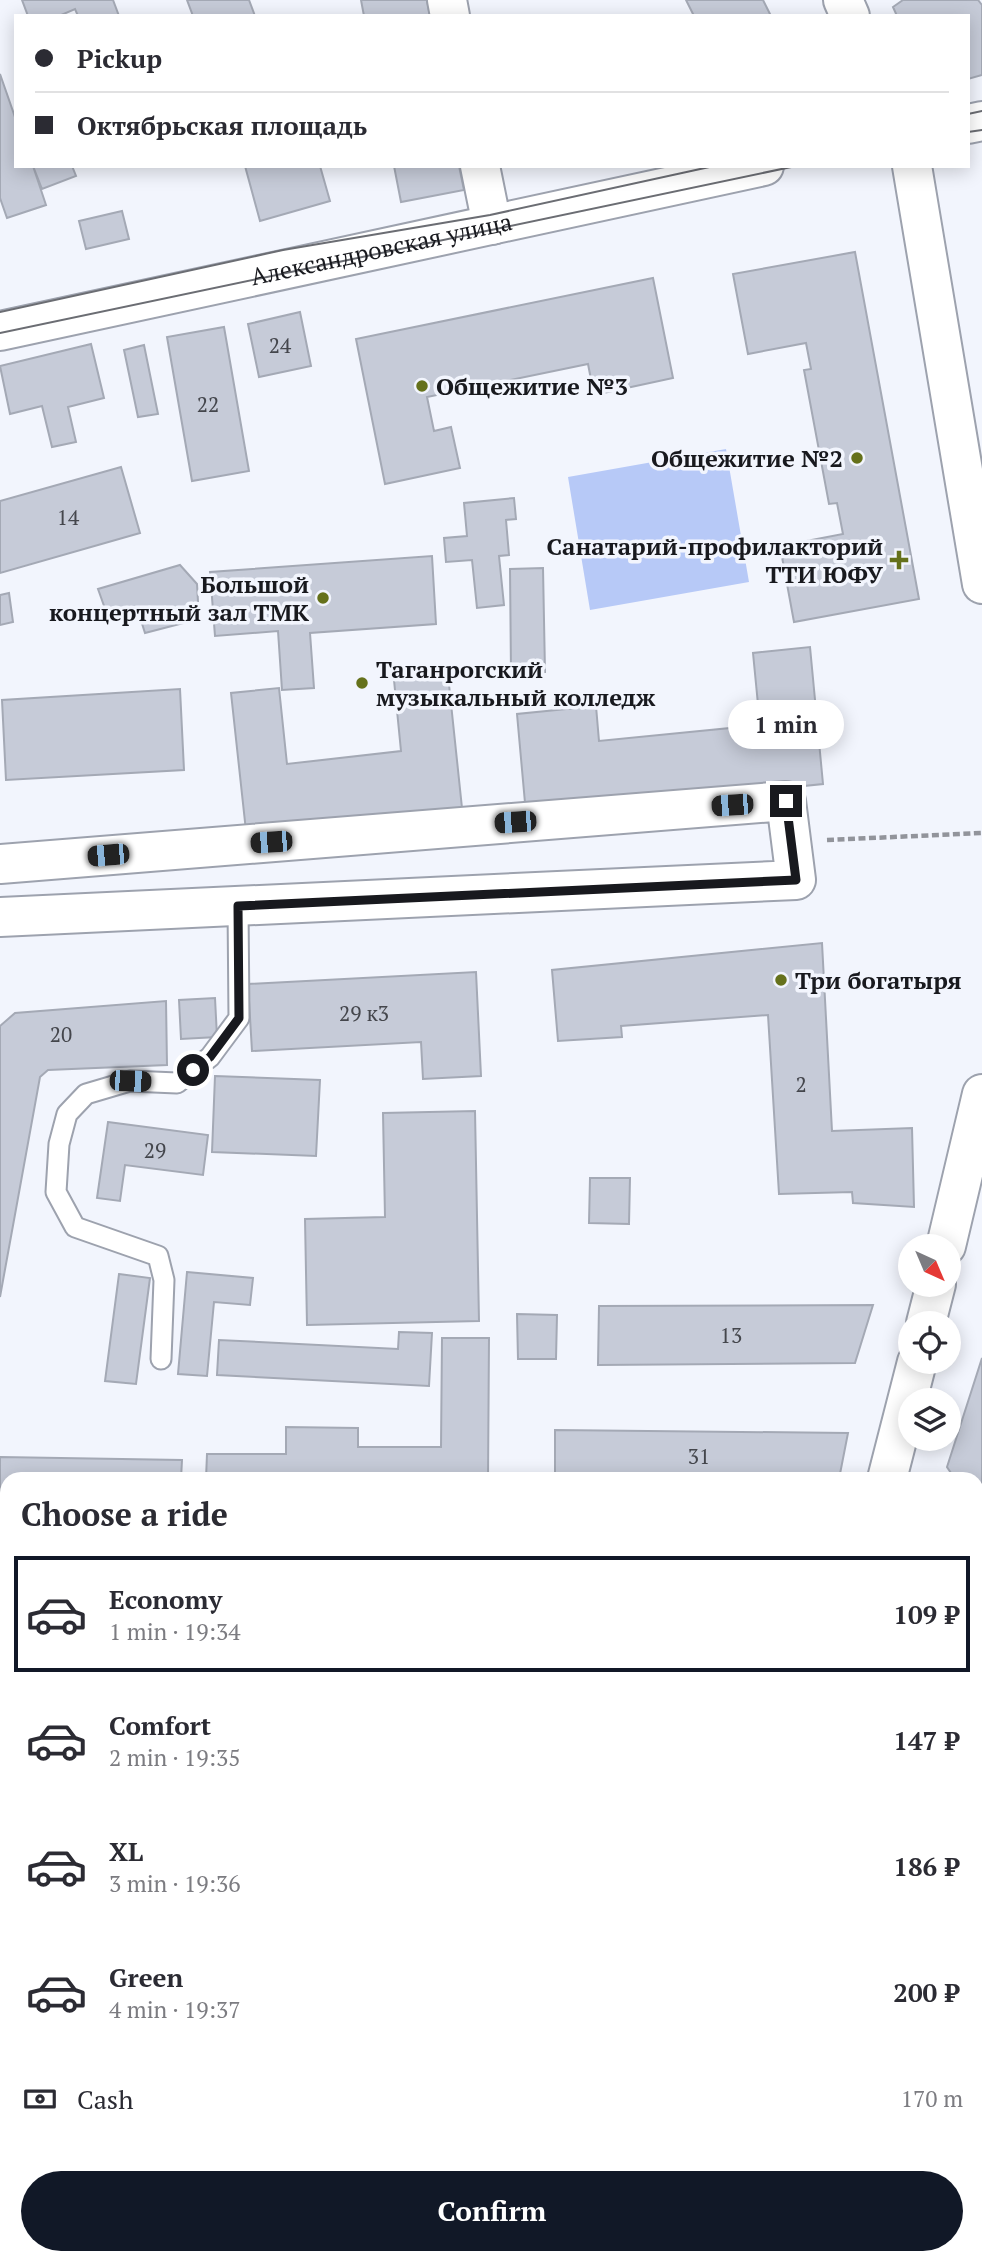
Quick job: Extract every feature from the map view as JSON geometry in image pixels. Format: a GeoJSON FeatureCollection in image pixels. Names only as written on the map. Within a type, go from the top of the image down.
{"type":"FeatureCollection","features":[{"type":"Feature","properties":{"kind":"street"},"geometry":{"type":"LineString","coordinates":[[480,168],[492,225]]}},
{"type":"Feature","properties":{"kind":"street","name":"Александровская улица"},"geometry":{"type":"LineString","coordinates":[[0,331],[755,168]]}},
{"type":"Feature","properties":{"kind":"street"},"geometry":{"type":"LineString","coordinates":[[912,168],[980,572]]}},
{"type":"Feature","properties":{"kind":"street"},"geometry":{"type":"LineString","coordinates":[[0,864],[786,801],[796,880],[0,917]]}},
{"type":"Feature","properties":{"kind":"street"},"geometry":{"type":"LineString","coordinates":[[949,1234],[979,1111]]}},
{"type":"Feature","properties":{"kind":"street"},"geometry":{"type":"LineString","coordinates":[[889,1472],[914,1374]]}},
{"type":"Feature","properties":{"kind":"lane"},"geometry":{"type":"LineString","coordinates":[[162,1359],[164,1280],[158,1256],[75,1227],[56,1192],[59,1144],[67,1114],[86,1094],[130,1081],[177,1083],[210,1057],[239,1018],[238,906]]}},
{"type":"Feature","properties":{"kind":"path"},"geometry":{"type":"LineString","coordinates":[[791,842],[982,833]]}},
{"type":"Feature","properties":{"kind":"shaded area"},"geometry":{"type":"Polygon","coordinates":[[[726,449],[749,582],[590,610],[568,477],[726,449]]]}},
{"type":"Feature","properties":{"kind":"building"},"geometry":{"type":"Polygon","coordinates":[[[22,0],[113,0],[118,14],[77,14],[75,9],[64,14],[27,14],[22,0]]]}},
{"type":"Feature","properties":{"kind":"building"},"geometry":{"type":"Polygon","coordinates":[[[187,0],[249,0],[254,14],[192,14],[187,0]]]}},
{"type":"Feature","properties":{"kind":"building"},"geometry":{"type":"Polygon","coordinates":[[[361,0],[427,0],[430,14],[364,14],[361,0]]]}},
{"type":"Feature","properties":{"kind":"building"},"geometry":{"type":"Polygon","coordinates":[[[686,0],[763,0],[770,14],[693,14],[686,0]]]}},
{"type":"Feature","properties":{"kind":"building"},"geometry":{"type":"Polygon","coordinates":[[[903,0],[978,0],[982,5],[982,75],[970,78],[970,14],[896,14],[893,7],[903,0]]]}},
{"type":"Feature","properties":{"kind":"building"},"geometry":{"type":"Polygon","coordinates":[[[0,74],[14,114],[14,168],[34,168],[46,205],[7,218],[0,198],[0,74]]]}},
{"type":"Feature","properties":{"kind":"building"},"geometry":{"type":"Polygon","coordinates":[[[34,168],[73,168],[76,176],[42,189],[34,168]]]}},
{"type":"Feature","properties":{"kind":"building"},"geometry":{"type":"Polygon","coordinates":[[[246,168],[321,168],[330,201],[260,221],[246,168]]]}},
{"type":"Feature","properties":{"kind":"building"},"geometry":{"type":"Polygon","coordinates":[[[394,168],[459,168],[464,190],[401,202],[394,168]]]}},
{"type":"Feature","properties":{"kind":"building"},"geometry":{"type":"Polygon","coordinates":[[[122,211],[129,239],[86,249],[79,221],[122,211]]]}},
{"type":"Feature","properties":{"kind":"building","name":"Общежитие №2"},"geometry":{"type":"Polygon","coordinates":[[[855,252],[919,599],[794,622],[780,546],[843,534],[837,503],[829,504],[804,370],[811,369],[806,343],[748,354],[733,274],[855,252]]]}},
{"type":"Feature","properties":{"kind":"building","name":"Общежитие №3"},"geometry":{"type":"Polygon","coordinates":[[[653,278],[673,378],[594,395],[588,364],[427,397],[434,431],[451,427],[460,468],[385,484],[356,339],[653,278]]]}},
{"type":"Feature","properties":{"kind":"building"},"geometry":{"type":"Polygon","coordinates":[[[300,312],[311,366],[259,377],[248,324],[300,312]]]}},
{"type":"Feature","properties":{"kind":"building"},"geometry":{"type":"Polygon","coordinates":[[[224,327],[249,471],[192,481],[167,337],[224,327]]]}},
{"type":"Feature","properties":{"kind":"building"},"geometry":{"type":"Polygon","coordinates":[[[91,344],[104,398],[68,407],[76,442],[52,447],[42,406],[10,414],[0,366],[91,344]]]}},
{"type":"Feature","properties":{"kind":"building"},"geometry":{"type":"Polygon","coordinates":[[[144,345],[158,414],[138,417],[124,350],[144,345]]]}},
{"type":"Feature","properties":{"kind":"building"},"geometry":{"type":"Polygon","coordinates":[[[121,467],[140,533],[0,573],[0,501],[121,467]]]}},
{"type":"Feature","properties":{"kind":"building"},"geometry":{"type":"Polygon","coordinates":[[[514,498],[516,519],[506,520],[509,555],[499,556],[504,605],[477,608],[472,560],[446,562],[444,538],[467,536],[464,503],[514,498]]]}},
{"type":"Feature","properties":{"kind":"building","name":"Большой концертный зал ТМК"},"geometry":{"type":"Polygon","coordinates":[[[432,556],[436,624],[310,633],[314,688],[282,690],[278,631],[215,636],[210,572],[432,556]]]}},
{"type":"Feature","properties":{"kind":"building"},"geometry":{"type":"Polygon","coordinates":[[[180,565],[197,584],[199,619],[145,633],[137,608],[108,617],[98,589],[180,565]]]}},
{"type":"Feature","properties":{"kind":"building"},"geometry":{"type":"Polygon","coordinates":[[[543,568],[545,672],[511,673],[510,569],[543,568]]]}},
{"type":"Feature","properties":{"kind":"building"},"geometry":{"type":"Polygon","coordinates":[[[9,593],[13,622],[0,625],[0,595],[9,593]]]}},
{"type":"Feature","properties":{"kind":"building"},"geometry":{"type":"Polygon","coordinates":[[[810,647],[823,784],[526,814],[517,714],[596,706],[599,741],[760,725],[753,653],[810,647]]]}},
{"type":"Feature","properties":{"kind":"building"},"geometry":{"type":"Polygon","coordinates":[[[448,675],[462,808],[246,831],[231,693],[279,688],[287,764],[401,751],[394,680],[448,675]]]}},
{"type":"Feature","properties":{"kind":"building"},"geometry":{"type":"Polygon","coordinates":[[[180,689],[184,770],[6,780],[2,700],[180,689]]]}},
{"type":"Feature","properties":{"kind":"building"},"geometry":{"type":"Polygon","coordinates":[[[822,943],[832,1131],[912,1128],[914,1207],[853,1203],[852,1192],[779,1194],[768,1015],[621,1026],[622,1037],[558,1041],[552,970],[822,943]]]}},
{"type":"Feature","properties":{"kind":"building"},"geometry":{"type":"Polygon","coordinates":[[[476,972],[481,1076],[423,1079],[421,1042],[252,1051],[248,984],[476,972]]]}},
{"type":"Feature","properties":{"kind":"building"},"geometry":{"type":"Polygon","coordinates":[[[215,998],[217,1037],[181,1039],[179,1000],[215,998]]]}},
{"type":"Feature","properties":{"kind":"building"},"geometry":{"type":"Polygon","coordinates":[[[166,1001],[167,1065],[48,1070],[40,1077],[0,1297],[0,1026],[15,1013],[166,1001]]]}},
{"type":"Feature","properties":{"kind":"building"},"geometry":{"type":"Polygon","coordinates":[[[215,1076],[320,1080],[316,1156],[212,1152],[215,1076]]]}},
{"type":"Feature","properties":{"kind":"building"},"geometry":{"type":"Polygon","coordinates":[[[475,1111],[479,1321],[307,1325],[305,1219],[385,1217],[383,1113],[475,1111]]]}},
{"type":"Feature","properties":{"kind":"building"},"geometry":{"type":"Polygon","coordinates":[[[108,1122],[208,1135],[203,1175],[125,1165],[120,1201],[97,1198],[108,1122]]]}},
{"type":"Feature","properties":{"kind":"building"},"geometry":{"type":"Polygon","coordinates":[[[590,1178],[630,1178],[629,1224],[589,1223],[590,1178]]]}},
{"type":"Feature","properties":{"kind":"building"},"geometry":{"type":"Polygon","coordinates":[[[187,1272],[253,1278],[250,1305],[214,1302],[207,1376],[178,1374],[187,1272]]]}},
{"type":"Feature","properties":{"kind":"building"},"geometry":{"type":"Polygon","coordinates":[[[119,1274],[150,1278],[136,1384],[105,1381],[119,1274]]]}},
{"type":"Feature","properties":{"kind":"building"},"geometry":{"type":"Polygon","coordinates":[[[873,1305],[855,1363],[598,1365],[599,1306],[873,1305]]]}},
{"type":"Feature","properties":{"kind":"building"},"geometry":{"type":"Polygon","coordinates":[[[517,1314],[557,1315],[556,1359],[518,1359],[517,1314]]]}},
{"type":"Feature","properties":{"kind":"building"},"geometry":{"type":"Polygon","coordinates":[[[399,1332],[432,1333],[429,1386],[217,1375],[219,1340],[398,1349],[399,1332]]]}},
{"type":"Feature","properties":{"kind":"building"},"geometry":{"type":"Polygon","coordinates":[[[442,1338],[489,1338],[488,1472],[206,1472],[207,1454],[286,1454],[286,1427],[358,1428],[358,1447],[441,1447],[442,1338]]]}},
{"type":"Feature","properties":{"kind":"building"},"geometry":{"type":"Polygon","coordinates":[[[982,1358],[982,1472],[950,1472],[947,1467],[952,1451],[961,1451],[961,1423],[982,1358]]]}},
{"type":"Feature","properties":{"kind":"building"},"geometry":{"type":"Polygon","coordinates":[[[555,1430],[848,1433],[840,1472],[555,1472],[555,1430]]]}},
{"type":"Feature","properties":{"kind":"building"},"geometry":{"type":"Polygon","coordinates":[[[0,1457],[182,1460],[181,1472],[0,1472],[0,1457]]]}},
{"type":"Feature","properties":{"kind":"tram line"},"geometry":{"type":"LineString","coordinates":[[970,114],[982,111]]}},
{"type":"Feature","properties":{"kind":"tram line"},"geometry":{"type":"LineString","coordinates":[[970,132],[982,130]]}},
{"type":"Feature","properties":{"kind":"tram line"},"geometry":{"type":"LineString","coordinates":[[0,312],[283,250],[490,215],[705,168]]}},
{"type":"Feature","properties":{"kind":"tram line"},"geometry":{"type":"LineString","coordinates":[[0,333],[786,168]]}},
{"type":"Feature","properties":{"kind":"place","name":"Общежитие №3"},"geometry":{"type":"Point","coordinates":[422,386]}},
{"type":"Feature","properties":{"kind":"place","name":"Общежитие №2"},"geometry":{"type":"Point","coordinates":[857,458]}},
{"type":"Feature","properties":{"kind":"place","name":"Санатарий-профилакторий ТТИ ЮФУ"},"geometry":{"type":"Point","coordinates":[899,560]}},
{"type":"Feature","properties":{"kind":"place","name":"Большой концертный зал ТМК"},"geometry":{"type":"Point","coordinates":[323,598]}},
{"type":"Feature","properties":{"kind":"place","name":"Таганрогский музыкальный колледж"},"geometry":{"type":"Point","coordinates":[362,683]}},
{"type":"Feature","properties":{"kind":"place","name":"Три богатыря"},"geometry":{"type":"Point","coordinates":[781,980]}},
{"type":"Feature","properties":{"kind":"route"},"geometry":{"type":"LineString","coordinates":[[193,1070],[210,1057],[239,1018],[238,906],[796,880],[786,801]]}}]}
